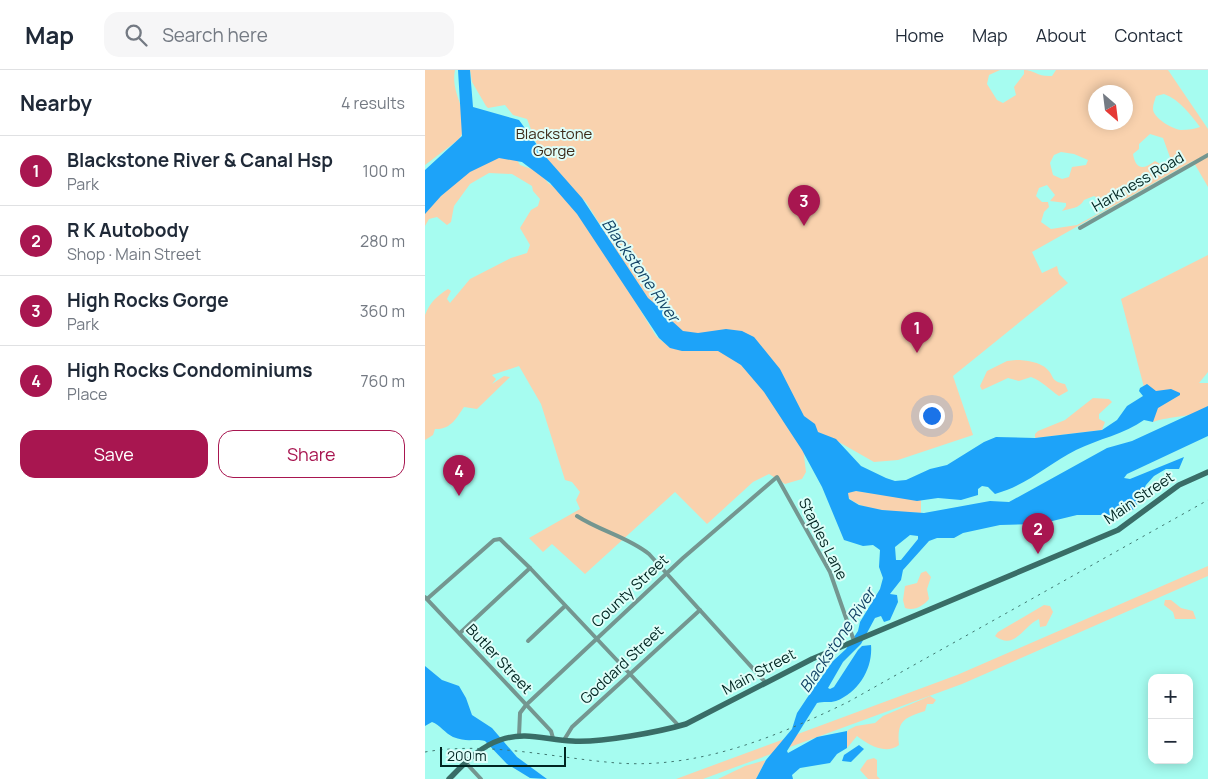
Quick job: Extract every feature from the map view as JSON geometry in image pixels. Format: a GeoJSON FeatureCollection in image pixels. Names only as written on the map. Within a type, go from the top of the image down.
{"type":"FeatureCollection","features":[{"type":"Feature","properties":{"kind":"main road","name":"Main Street"},"geometry":{"type":"LineString","coordinates":[[449,779],[477,753],[499,740],[517,736],[565,740],[602,739],[679,726],[707,714],[853,639],[871,634],[1117,530],[1179,485],[1208,472]]}},
{"type":"Feature","properties":{"kind":"street","name":"Harkness Road"},"geometry":{"type":"LineString","coordinates":[[1080,228],[1208,155]]}},
{"type":"Feature","properties":{"kind":"street","name":"County Street"},"geometry":{"type":"LineString","coordinates":[[517,736],[520,713],[527,704],[722,523],[777,477]]}},
{"type":"Feature","properties":{"kind":"street","name":"Staples Lane"},"geometry":{"type":"LineString","coordinates":[[777,477],[830,572],[853,639]]}},
{"type":"Feature","properties":{"kind":"street"},"geometry":{"type":"LineString","coordinates":[[577,516],[602,531],[635,543],[667,573],[765,683]]}},
{"type":"Feature","properties":{"kind":"street"},"geometry":{"type":"LineString","coordinates":[[426,598],[494,540],[500,539],[530,568],[679,726]]}},
{"type":"Feature","properties":{"kind":"street"},"geometry":{"type":"LineString","coordinates":[[460,633],[530,568]]}},
{"type":"Feature","properties":{"kind":"street","name":"Butler Street"},"geometry":{"type":"LineString","coordinates":[[426,598],[527,704],[551,731],[553,738]]}},
{"type":"Feature","properties":{"kind":"street"},"geometry":{"type":"LineString","coordinates":[[528,641],[565,606]]}},
{"type":"Feature","properties":{"kind":"street","name":"Goddard Street"},"geometry":{"type":"LineString","coordinates":[[565,740],[572,727],[700,610]]}},
{"type":"Feature","properties":{"kind":"street"},"geometry":{"type":"LineString","coordinates":[[466,763],[481,779]]}},
{"type":"Feature","properties":{"kind":"green space"},"geometry":{"type":"Polygon","coordinates":[[[425,70],[455,70],[454,80],[465,124],[458,140],[425,165],[425,70]]]}},
{"type":"Feature","properties":{"kind":"green space","name":"Blackstone Gorge"},"geometry":{"type":"Polygon","coordinates":[[[470,70],[1000,70],[989,75],[987,84],[997,100],[1003,103],[1016,95],[1014,87],[1024,74],[1024,70],[1039,75],[1052,76],[1056,70],[1168,70],[1208,129],[1208,187],[1193,161],[1032,252],[1042,273],[1057,266],[1059,274],[1068,283],[953,376],[973,435],[898,460],[874,462],[830,437],[810,433],[712,336],[666,332],[586,202],[568,185],[539,150],[527,119],[513,115],[505,105],[488,108],[472,82],[470,70]],[[1164,94],[1156,96],[1153,106],[1156,115],[1163,122],[1181,130],[1200,127],[1184,108],[1164,94]],[[1150,134],[1139,144],[1139,149],[1133,154],[1136,163],[1141,167],[1155,161],[1162,165],[1171,160],[1163,138],[1150,134]],[[1061,152],[1054,155],[1050,163],[1053,175],[1062,179],[1069,177],[1072,167],[1086,165],[1088,160],[1074,154],[1061,152]],[[1047,185],[1039,188],[1036,196],[1042,202],[1048,202],[1049,207],[1044,212],[1041,222],[1051,229],[1077,225],[1105,210],[1099,199],[1094,196],[1084,200],[1077,207],[1062,211],[1066,203],[1050,201],[1055,195],[1047,185]]]}},
{"type":"Feature","properties":{"kind":"green space"},"geometry":{"type":"Polygon","coordinates":[[[495,155],[517,160],[520,165],[540,172],[548,183],[559,190],[590,227],[656,336],[680,349],[697,350],[725,347],[809,439],[804,456],[806,472],[802,479],[785,484],[769,474],[753,482],[707,524],[675,492],[585,574],[552,544],[543,552],[529,538],[580,509],[576,500],[580,492],[572,482],[565,480],[541,404],[519,366],[492,375],[496,379],[492,384],[504,376],[510,377],[477,409],[464,407],[456,419],[449,425],[441,429],[435,429],[433,435],[425,440],[425,315],[429,306],[440,294],[448,289],[451,291],[447,299],[450,303],[470,279],[511,258],[527,253],[530,245],[520,228],[531,210],[538,206],[540,199],[533,191],[532,186],[512,174],[489,173],[470,184],[454,206],[451,222],[447,225],[437,217],[429,219],[425,226],[425,212],[449,188],[495,155]]]}},
{"type":"Feature","properties":{"kind":"green space"},"geometry":{"type":"Polygon","coordinates":[[[1208,255],[1208,372],[1199,383],[1208,383],[1208,406],[1195,413],[1153,422],[1121,299],[1208,255]]]}},
{"type":"Feature","properties":{"kind":"green space"},"geometry":{"type":"Polygon","coordinates":[[[1024,360],[1041,365],[1055,380],[1065,384],[1068,391],[1059,396],[1031,377],[1019,381],[1008,378],[982,390],[980,386],[987,371],[1007,361],[1024,360]]]}},
{"type":"Feature","properties":{"kind":"green space"},"geometry":{"type":"Polygon","coordinates":[[[1093,398],[1109,399],[1112,402],[1099,414],[1099,419],[1105,422],[1102,430],[1035,438],[1035,434],[1038,431],[1065,420],[1093,398]]]}},
{"type":"Feature","properties":{"kind":"green space"},"geometry":{"type":"Polygon","coordinates":[[[856,491],[921,500],[921,513],[882,510],[862,506],[847,496],[848,492],[856,491]]]}},
{"type":"Feature","properties":{"kind":"green space"},"geometry":{"type":"Polygon","coordinates":[[[1208,566],[1208,576],[962,684],[703,779],[676,779],[957,675],[1208,566]]]}},
{"type":"Feature","properties":{"kind":"green space"},"geometry":{"type":"Polygon","coordinates":[[[926,571],[931,577],[927,589],[929,599],[918,607],[912,609],[905,608],[903,600],[905,586],[917,583],[921,573],[926,571]]]}},
{"type":"Feature","properties":{"kind":"green space"},"geometry":{"type":"Polygon","coordinates":[[[1165,600],[1171,600],[1181,608],[1193,611],[1196,619],[1175,619],[1173,612],[1164,605],[1165,600]]]}},
{"type":"Feature","properties":{"kind":"green space"},"geometry":{"type":"Polygon","coordinates":[[[1044,605],[1050,606],[1053,612],[1046,626],[1040,627],[1039,619],[1033,622],[1019,636],[1008,641],[995,636],[998,632],[1044,605]]]}},
{"type":"Feature","properties":{"kind":"green space"},"geometry":{"type":"Polygon","coordinates":[[[930,696],[936,700],[933,704],[927,704],[925,711],[911,716],[903,722],[899,731],[899,745],[888,749],[877,748],[857,736],[847,748],[846,736],[848,730],[856,726],[875,723],[883,716],[930,696]]]}},
{"type":"Feature","properties":{"kind":"green space"},"geometry":{"type":"Polygon","coordinates":[[[874,758],[877,760],[877,776],[880,779],[868,779],[860,770],[867,760],[874,758]]]}},
{"type":"Feature","properties":{"kind":"green space"},"geometry":{"type":"Polygon","coordinates":[[[766,760],[756,779],[718,779],[745,766],[766,760]]]}},
{"type":"Feature","properties":{"kind":"water"},"geometry":{"type":"Polygon","coordinates":[[[458,70],[470,70],[473,107],[519,120],[545,156],[582,198],[648,298],[683,331],[698,333],[726,329],[742,331],[754,337],[780,369],[804,416],[815,424],[818,432],[836,439],[861,466],[886,478],[895,481],[906,480],[930,469],[947,465],[984,442],[996,437],[1035,438],[1102,430],[1117,420],[1127,406],[1143,396],[1139,391],[1140,388],[1147,384],[1156,391],[1171,389],[1180,393],[1180,395],[1158,408],[1153,422],[1144,420],[1128,429],[1084,446],[1017,486],[995,494],[988,487],[982,486],[978,489],[978,495],[961,500],[938,498],[917,501],[856,491],[848,493],[849,499],[859,505],[882,510],[924,513],[990,501],[1009,502],[1107,448],[1132,441],[1208,406],[1208,436],[1127,474],[1124,478],[1130,479],[1184,457],[1179,469],[1166,469],[1154,476],[1146,485],[1135,508],[1126,515],[1077,515],[1040,524],[1000,525],[963,533],[954,538],[937,538],[929,541],[903,570],[901,580],[890,594],[897,595],[898,602],[890,620],[884,622],[881,616],[875,618],[861,644],[843,662],[828,688],[834,687],[862,646],[871,645],[870,662],[863,678],[844,697],[834,702],[817,703],[787,751],[788,753],[817,737],[847,731],[847,748],[837,754],[830,763],[800,768],[792,775],[793,779],[756,779],[766,760],[792,729],[797,713],[807,698],[833,661],[846,649],[858,631],[860,622],[880,589],[883,578],[879,567],[880,550],[873,545],[863,546],[844,540],[822,487],[802,450],[764,392],[741,365],[718,351],[682,351],[670,348],[659,338],[577,214],[550,183],[522,162],[499,158],[470,172],[441,196],[425,214],[425,170],[462,136],[458,70]],[[910,535],[895,547],[896,560],[901,560],[918,539],[918,536],[910,535]]]}},
{"type":"Feature","properties":{"kind":"water"},"geometry":{"type":"Polygon","coordinates":[[[425,666],[442,680],[459,686],[472,715],[492,728],[517,757],[547,779],[530,778],[507,764],[485,741],[463,740],[453,737],[432,722],[425,726],[425,666]]]}},
{"type":"Feature","properties":{"kind":"water"},"geometry":{"type":"Polygon","coordinates":[[[859,745],[864,749],[851,762],[842,761],[844,755],[859,745]]]}},
{"type":"Feature","properties":{"kind":"railway"},"geometry":{"type":"LineString","coordinates":[[425,752],[449,749],[497,749],[593,761],[648,764],[707,756],[736,748],[793,727],[848,702],[1208,500]]}},
{"type":"Feature","properties":{"kind":"place","name":"High Rocks Gorge"},"geometry":{"type":"Point","coordinates":[804,226]}},
{"type":"Feature","properties":{"kind":"place","name":"Blackstone River & Canal Hsp"},"geometry":{"type":"Point","coordinates":[917,353]}},
{"type":"Feature","properties":{"kind":"place","name":"High Rocks Condominiums"},"geometry":{"type":"Point","coordinates":[459,496]}},
{"type":"Feature","properties":{"kind":"place","name":"R K Autobody"},"geometry":{"type":"Point","coordinates":[1038,554]}},
{"type":"Feature","properties":{"kind":"water label","name":"Blackstone River"},"geometry":{"type":"Point","coordinates":[641,270]}},
{"type":"Feature","properties":{"kind":"water label","name":"Blackstone River"},"geometry":{"type":"Point","coordinates":[837,640]}}]}
